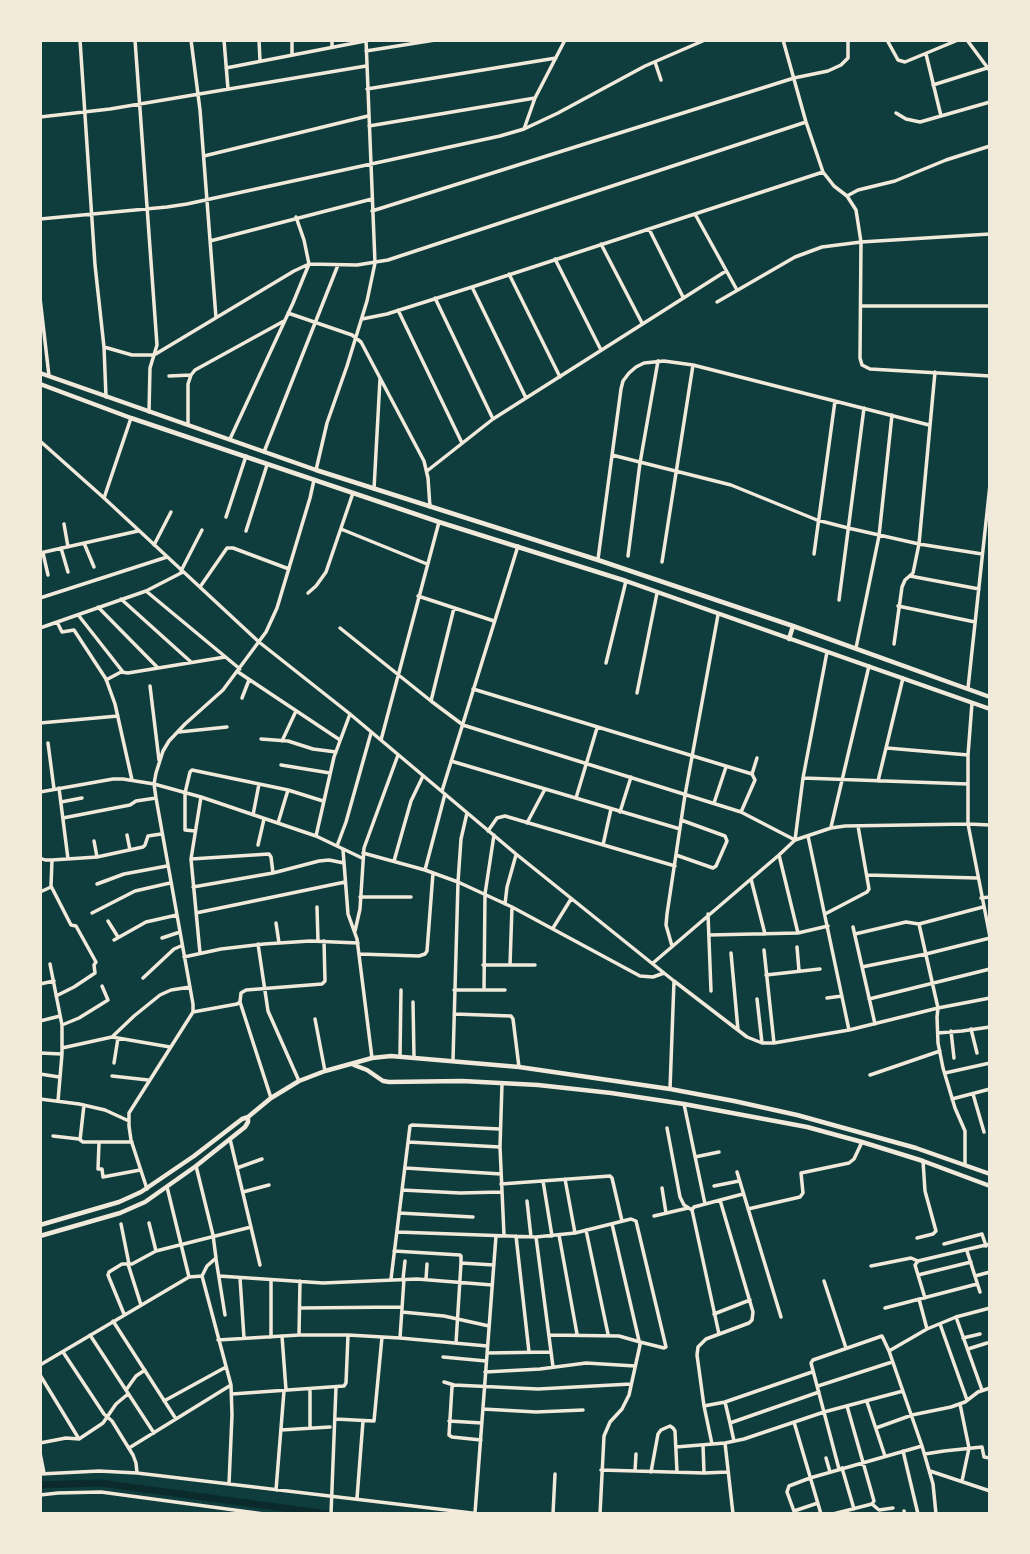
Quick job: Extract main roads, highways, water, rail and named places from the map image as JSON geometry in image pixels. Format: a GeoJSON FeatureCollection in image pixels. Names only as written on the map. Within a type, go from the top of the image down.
{"type":"FeatureCollection","features":[{"type":"Feature","properties":{"kind":"waterway"},"geometry":{"type":"LineString","coordinates":[[40,1485],[100,1483],[328,1514]]}}]}
